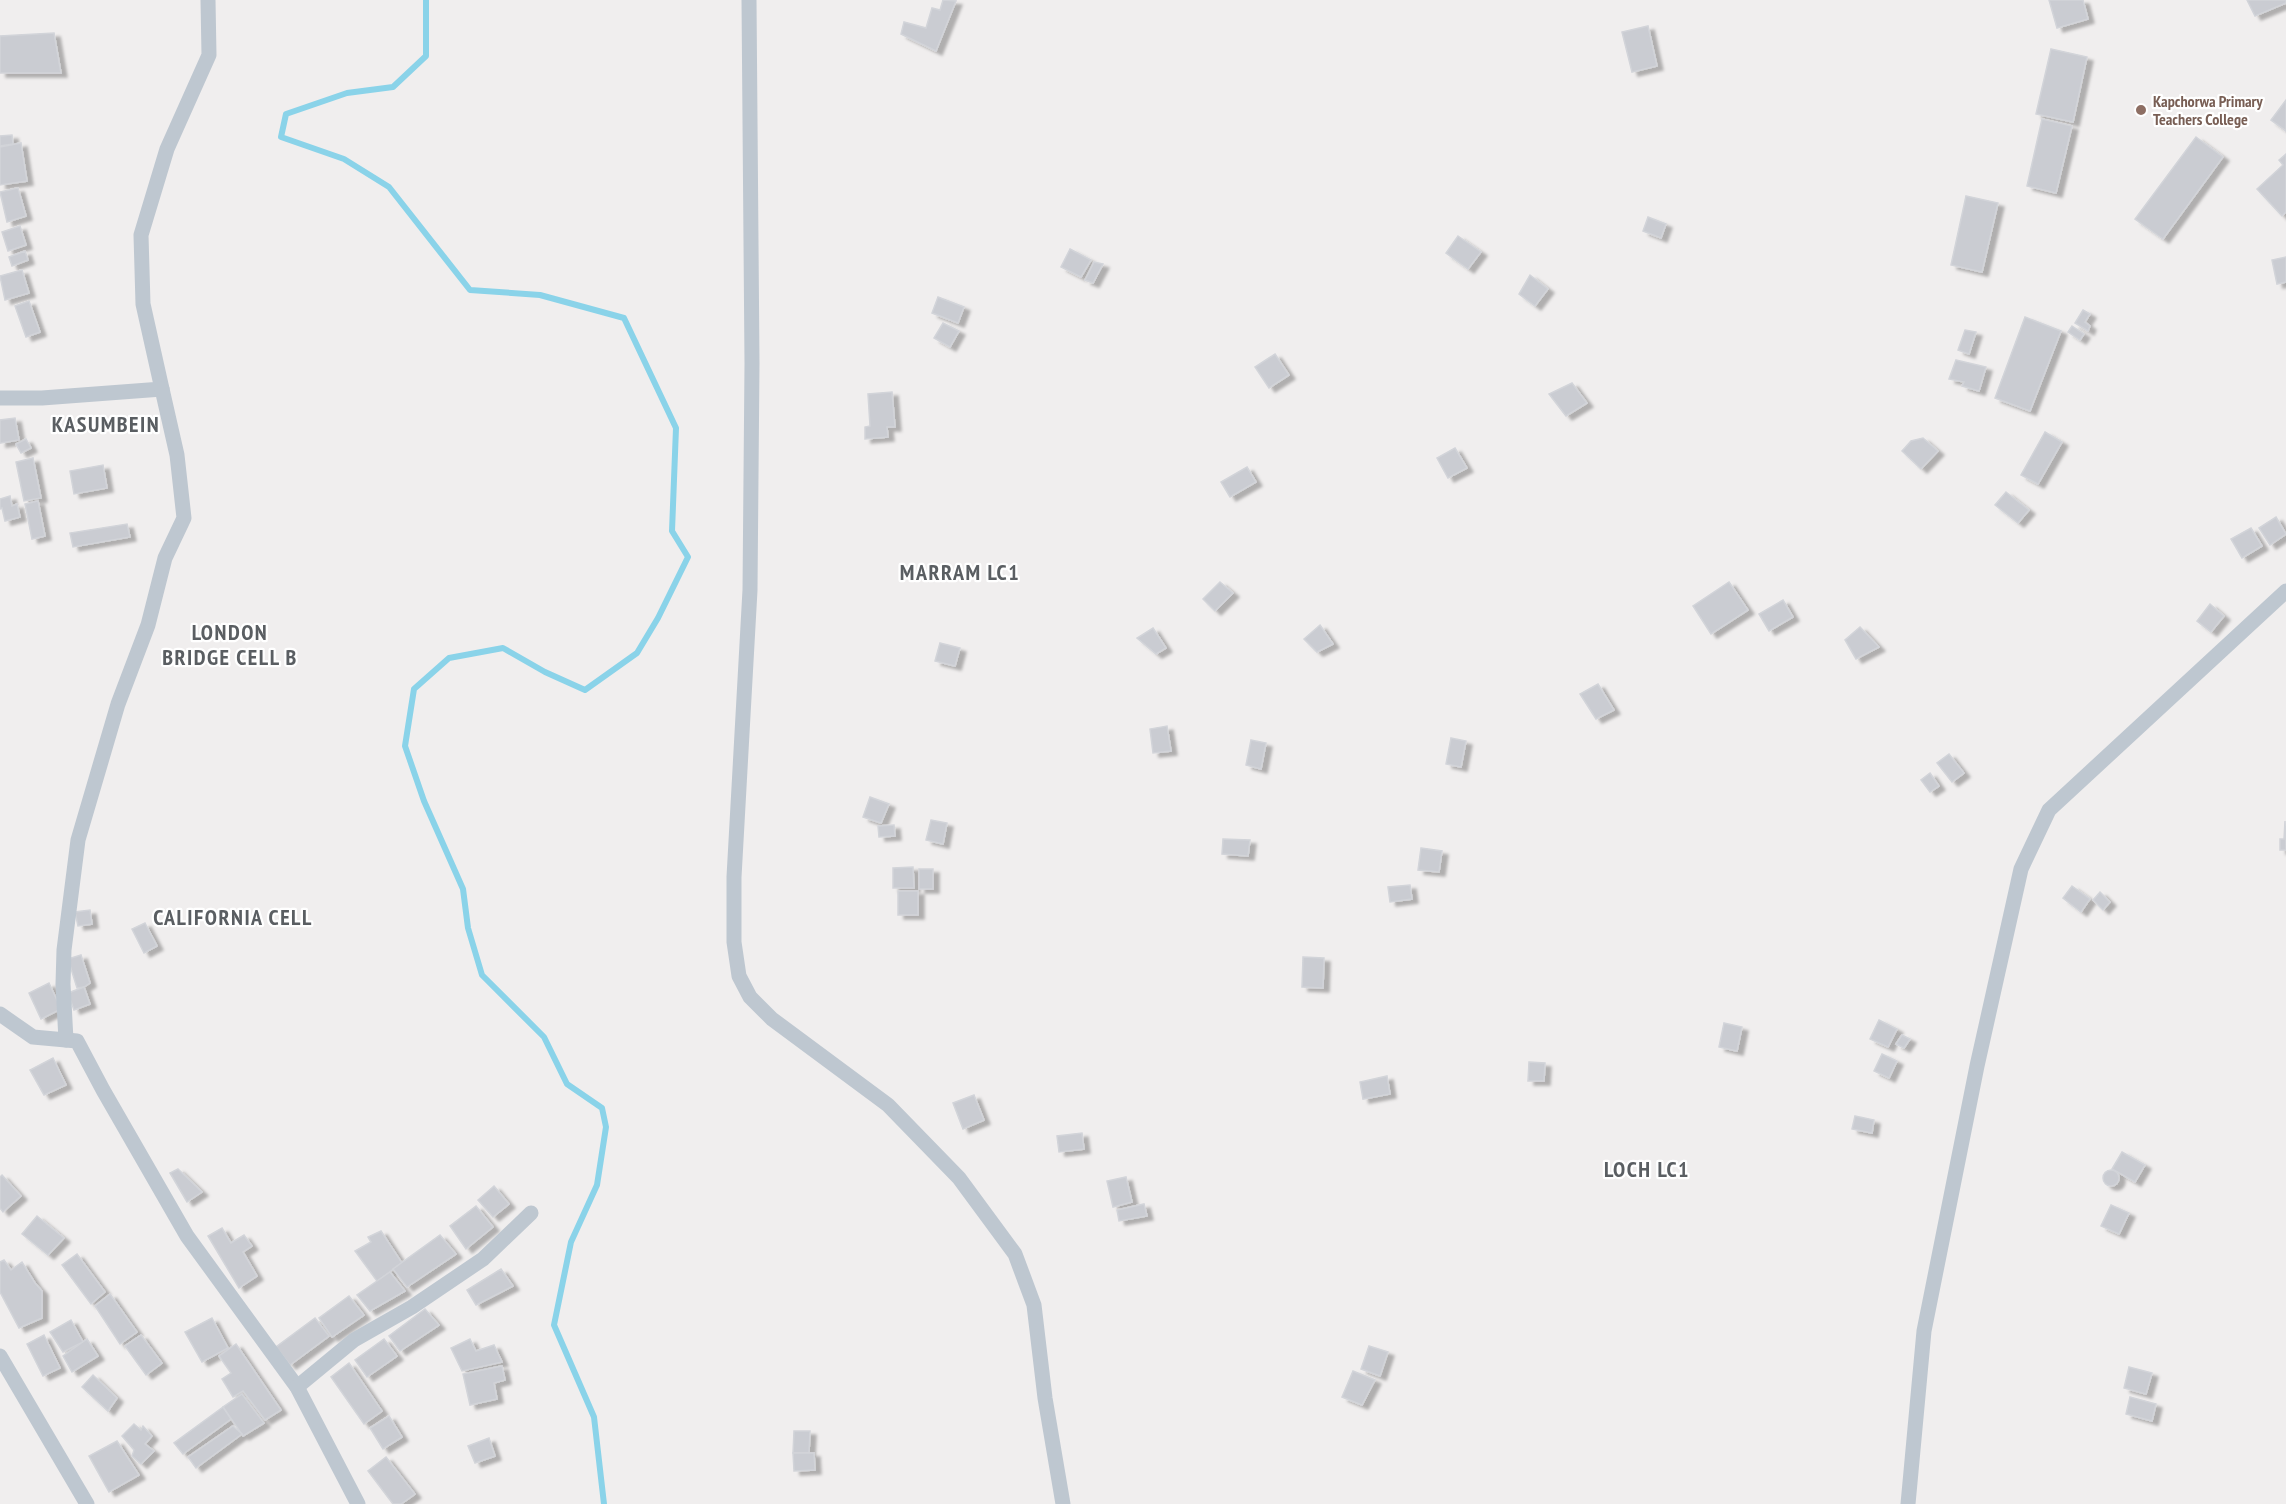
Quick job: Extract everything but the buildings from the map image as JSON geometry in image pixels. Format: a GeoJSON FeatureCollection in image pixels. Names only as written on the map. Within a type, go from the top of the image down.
{"type":"FeatureCollection","features":[{"type":"Feature","properties":{"kind":"street"},"geometry":{"type":"LineString","coordinates":[[66,1040],[64,950],[78,840],[118,704],[148,625],[165,558],[184,518],[177,455],[143,304],[141,235],[167,148],[209,55],[208,0]]}},
{"type":"Feature","properties":{"kind":"street"},"geometry":{"type":"LineString","coordinates":[[747,1],[752,352],[750,590],[734,877],[734,942],[739,976],[750,997],[772,1019],[888,1105],[959,1178],[1015,1254],[1034,1305],[1045,1398],[1063,1504]]}},
{"type":"Feature","properties":{"kind":"street"},"geometry":{"type":"LineString","coordinates":[[0,398],[42,398],[162,389]]}},
{"type":"Feature","properties":{"kind":"street"},"geometry":{"type":"LineString","coordinates":[[1908,1504],[1924,1331],[1977,1066],[2021,868],[2049,810],[2286,591]]}},
{"type":"Feature","properties":{"kind":"street"},"geometry":{"type":"LineString","coordinates":[[0,1014],[33,1037],[77,1041],[187,1236],[297,1388],[358,1504]]}},
{"type":"Feature","properties":{"kind":"street"},"geometry":{"type":"LineString","coordinates":[[297,1388],[354,1340],[412,1306],[483,1259],[531,1213]]}},
{"type":"Feature","properties":{"kind":"street"},"geometry":{"type":"LineString","coordinates":[[0,1356],[87,1504]]}},
{"type":"Feature","properties":{"kind":"waterway"},"geometry":{"type":"LineString","coordinates":[[426,0],[426,56],[393,87],[347,93],[286,114],[281,137],[344,159],[389,187],[470,290],[540,295],[624,318],[676,428],[672,531],[688,557],[658,618],[637,653],[585,690],[545,672],[503,648],[449,658],[414,689],[405,746],[424,801],[463,889],[468,928],[482,975],[544,1037],[567,1084],[602,1108],[606,1127],[597,1185],[571,1242],[554,1325],[594,1417],[604,1504]]}},
{"type":"Feature","properties":{"kind":"place","name":"Kapchorwa Primary Teachers College"},"geometry":{"type":"Point","coordinates":[2141,110]}},
{"type":"Feature","properties":{"kind":"district","name":"KASUMBEIN"},"geometry":{"type":"Point","coordinates":[106,424]}},
{"type":"Feature","properties":{"kind":"district","name":"MARRAM LC1"},"geometry":{"type":"Point","coordinates":[960,572]}},
{"type":"Feature","properties":{"kind":"district","name":"LONDON BRIDGE CELL B"},"geometry":{"type":"Point","coordinates":[230,644]}},
{"type":"Feature","properties":{"kind":"district","name":"CALIFORNIA CELL"},"geometry":{"type":"Point","coordinates":[233,917]}},
{"type":"Feature","properties":{"kind":"district","name":"LOCH LC1"},"geometry":{"type":"Point","coordinates":[1647,1169]}}]}
